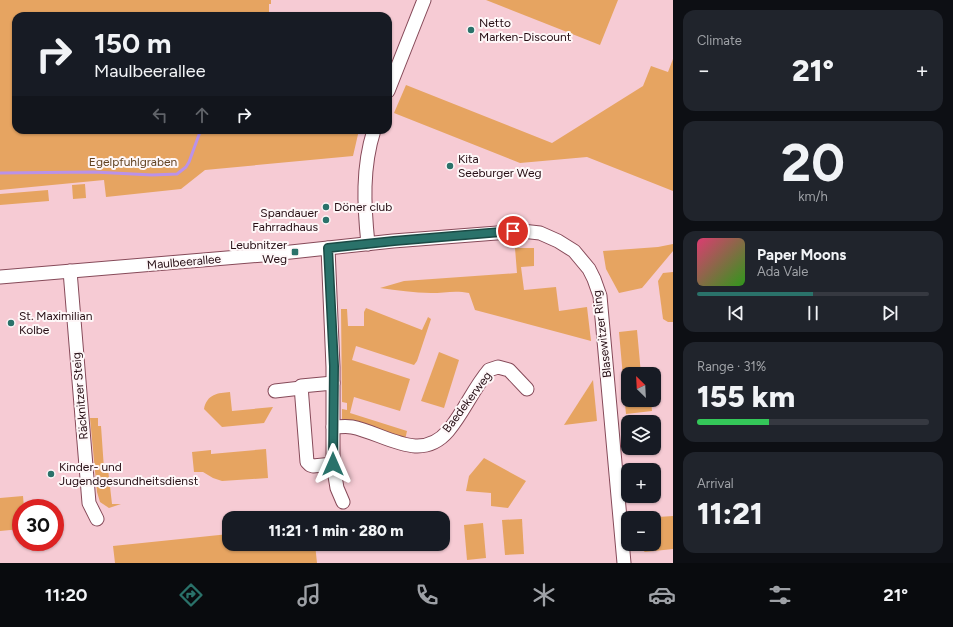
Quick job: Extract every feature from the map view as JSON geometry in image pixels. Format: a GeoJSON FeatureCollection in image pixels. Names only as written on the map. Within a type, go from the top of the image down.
{"type":"FeatureCollection","features":[{"type":"Feature","properties":{"kind":"street"},"geometry":{"type":"LineString","coordinates":[[392,81],[424,0]]}},
{"type":"Feature","properties":{"kind":"street"},"geometry":{"type":"LineString","coordinates":[[368,244],[364,202],[365,176],[368,152],[373,134]]}},
{"type":"Feature","properties":{"kind":"street","name":"Blasewitzer Ring"},"geometry":{"type":"LineString","coordinates":[[368,244],[513,231],[540,233],[558,241],[574,251],[594,279],[601,300],[624,563]]}},
{"type":"Feature","properties":{"kind":"street","name":"Maulbeerallee"},"geometry":{"type":"LineString","coordinates":[[0,277],[368,244]]}},
{"type":"Feature","properties":{"kind":"street"},"geometry":{"type":"LineString","coordinates":[[328,248],[334,383],[333,464],[337,488],[343,502]]}},
{"type":"Feature","properties":{"kind":"street","name":"Räcknitzer Steig"},"geometry":{"type":"LineString","coordinates":[[70,271],[89,503],[98,519]]}},
{"type":"Feature","properties":{"kind":"street","name":"Baedekerweg"},"geometry":{"type":"LineString","coordinates":[[333,427],[352,427],[406,446],[426,446],[448,432],[489,370],[498,367],[509,370],[527,389]]}},
{"type":"Feature","properties":{"kind":"street"},"geometry":{"type":"LineString","coordinates":[[275,391],[302,388],[301,386],[334,383]]}},
{"type":"Feature","properties":{"kind":"street"},"geometry":{"type":"LineString","coordinates":[[302,388],[307,462],[313,466],[333,464]]}},
{"type":"Feature","properties":{"kind":"green space","name":"Egelpfuhlgraben"},"geometry":{"type":"Polygon","coordinates":[[[0,0],[271,0],[271,4],[269,4],[269,12],[12,12],[12,134],[358,134],[353,156],[205,170],[181,189],[106,197],[104,180],[0,190],[0,0]]]}},
{"type":"Feature","properties":{"kind":"green space"},"geometry":{"type":"Polygon","coordinates":[[[486,0],[618,0],[600,45],[486,0]]]}},
{"type":"Feature","properties":{"kind":"green space"},"geometry":{"type":"Polygon","coordinates":[[[673,59],[673,191],[587,157],[520,163],[394,113],[406,85],[552,143],[643,86],[651,66],[668,72],[673,59]]]}},
{"type":"Feature","properties":{"kind":"green space"},"geometry":{"type":"Polygon","coordinates":[[[85,184],[86,198],[73,199],[72,185],[85,184]]]}},
{"type":"Feature","properties":{"kind":"green space"},"geometry":{"type":"Polygon","coordinates":[[[48,190],[49,201],[0,205],[0,194],[48,190]]]}},
{"type":"Feature","properties":{"kind":"green space"},"geometry":{"type":"Polygon","coordinates":[[[673,244],[673,251],[642,288],[619,293],[606,269],[603,251],[658,247],[673,244]]]}},
{"type":"Feature","properties":{"kind":"green space"},"geometry":{"type":"Polygon","coordinates":[[[515,248],[534,248],[534,266],[521,267],[524,290],[556,287],[559,311],[587,307],[591,341],[475,310],[469,293],[425,293],[380,288],[404,281],[517,273],[515,248]]]}},
{"type":"Feature","properties":{"kind":"green space"},"geometry":{"type":"Polygon","coordinates":[[[673,272],[673,322],[668,322],[663,319],[658,281],[663,273],[673,272]]]}},
{"type":"Feature","properties":{"kind":"green space"},"geometry":{"type":"Polygon","coordinates":[[[366,308],[422,330],[428,317],[431,319],[417,361],[414,365],[356,346],[352,360],[410,379],[400,411],[354,397],[350,413],[407,431],[405,440],[342,423],[342,409],[347,410],[347,403],[342,402],[341,309],[347,309],[348,326],[364,326],[364,312],[366,308]]]}},
{"type":"Feature","properties":{"kind":"green space"},"geometry":{"type":"Polygon","coordinates":[[[637,330],[640,367],[622,367],[619,332],[637,330]]]}},
{"type":"Feature","properties":{"kind":"green space"},"geometry":{"type":"Polygon","coordinates":[[[439,352],[459,360],[444,408],[421,401],[439,352]]]}},
{"type":"Feature","properties":{"kind":"green space"},"geometry":{"type":"Polygon","coordinates":[[[593,380],[597,421],[564,425],[593,380]]]}},
{"type":"Feature","properties":{"kind":"green space"},"geometry":{"type":"Polygon","coordinates":[[[230,392],[232,411],[273,407],[264,423],[222,427],[204,409],[205,404],[210,397],[214,395],[230,392]]]}},
{"type":"Feature","properties":{"kind":"green space"},"geometry":{"type":"Polygon","coordinates":[[[625,407],[652,407],[652,411],[626,414],[625,407]]]}},
{"type":"Feature","properties":{"kind":"green space"},"geometry":{"type":"Polygon","coordinates":[[[90,418],[98,418],[98,426],[101,426],[104,469],[108,469],[112,504],[121,504],[109,508],[100,502],[97,492],[90,418]]]}},
{"type":"Feature","properties":{"kind":"green space"},"geometry":{"type":"Polygon","coordinates":[[[266,449],[268,478],[222,481],[203,472],[194,472],[192,452],[211,450],[211,454],[266,449]]]}},
{"type":"Feature","properties":{"kind":"green space"},"geometry":{"type":"Polygon","coordinates":[[[484,458],[526,481],[508,508],[491,506],[491,493],[466,491],[469,476],[484,458]]]}},
{"type":"Feature","properties":{"kind":"green space"},"geometry":{"type":"Polygon","coordinates":[[[23,496],[23,499],[12,499],[12,530],[0,531],[0,498],[23,496]]]}},
{"type":"Feature","properties":{"kind":"green space"},"geometry":{"type":"Polygon","coordinates":[[[673,516],[673,549],[661,550],[661,517],[673,516]]]}},
{"type":"Feature","properties":{"kind":"green space"},"geometry":{"type":"Polygon","coordinates":[[[522,519],[524,554],[505,555],[502,520],[522,519]]]}},
{"type":"Feature","properties":{"kind":"green space"},"geometry":{"type":"Polygon","coordinates":[[[483,523],[486,558],[467,560],[464,525],[483,523]]]}},
{"type":"Feature","properties":{"kind":"green space"},"geometry":{"type":"Polygon","coordinates":[[[222,535],[222,551],[316,551],[317,563],[115,563],[113,546],[222,535]]]}},
{"type":"Feature","properties":{"kind":"waterway","name":"Egelpfuhlgraben"},"geometry":{"type":"LineString","coordinates":[[0,173],[94,172],[152,175],[177,174],[186,167],[189,162],[199,134]]}},
{"type":"Feature","properties":{"kind":"place","name":"Netto Marken-Discount"},"geometry":{"type":"Point","coordinates":[471,30]}},
{"type":"Feature","properties":{"kind":"place","name":"Kita Seeburger Weg"},"geometry":{"type":"Point","coordinates":[450,166]}},
{"type":"Feature","properties":{"kind":"place","name":"Döner club"},"geometry":{"type":"Point","coordinates":[326,207]}},
{"type":"Feature","properties":{"kind":"place","name":"Spandauer Fahrradhaus"},"geometry":{"type":"Point","coordinates":[326,220]}},
{"type":"Feature","properties":{"kind":"place","name":"Leubnitzer Weg"},"geometry":{"type":"Point","coordinates":[295,252]}},
{"type":"Feature","properties":{"kind":"place","name":"St. Maximilian Kolbe"},"geometry":{"type":"Point","coordinates":[11,323]}},
{"type":"Feature","properties":{"kind":"place","name":"Kinder- und Jugendgesundheitsdienst"},"geometry":{"type":"Point","coordinates":[51,474]}},
{"type":"Feature","properties":{"kind":"route"},"geometry":{"type":"LineString","coordinates":[[333,464],[334,366],[328,248],[513,231]]}}]}
